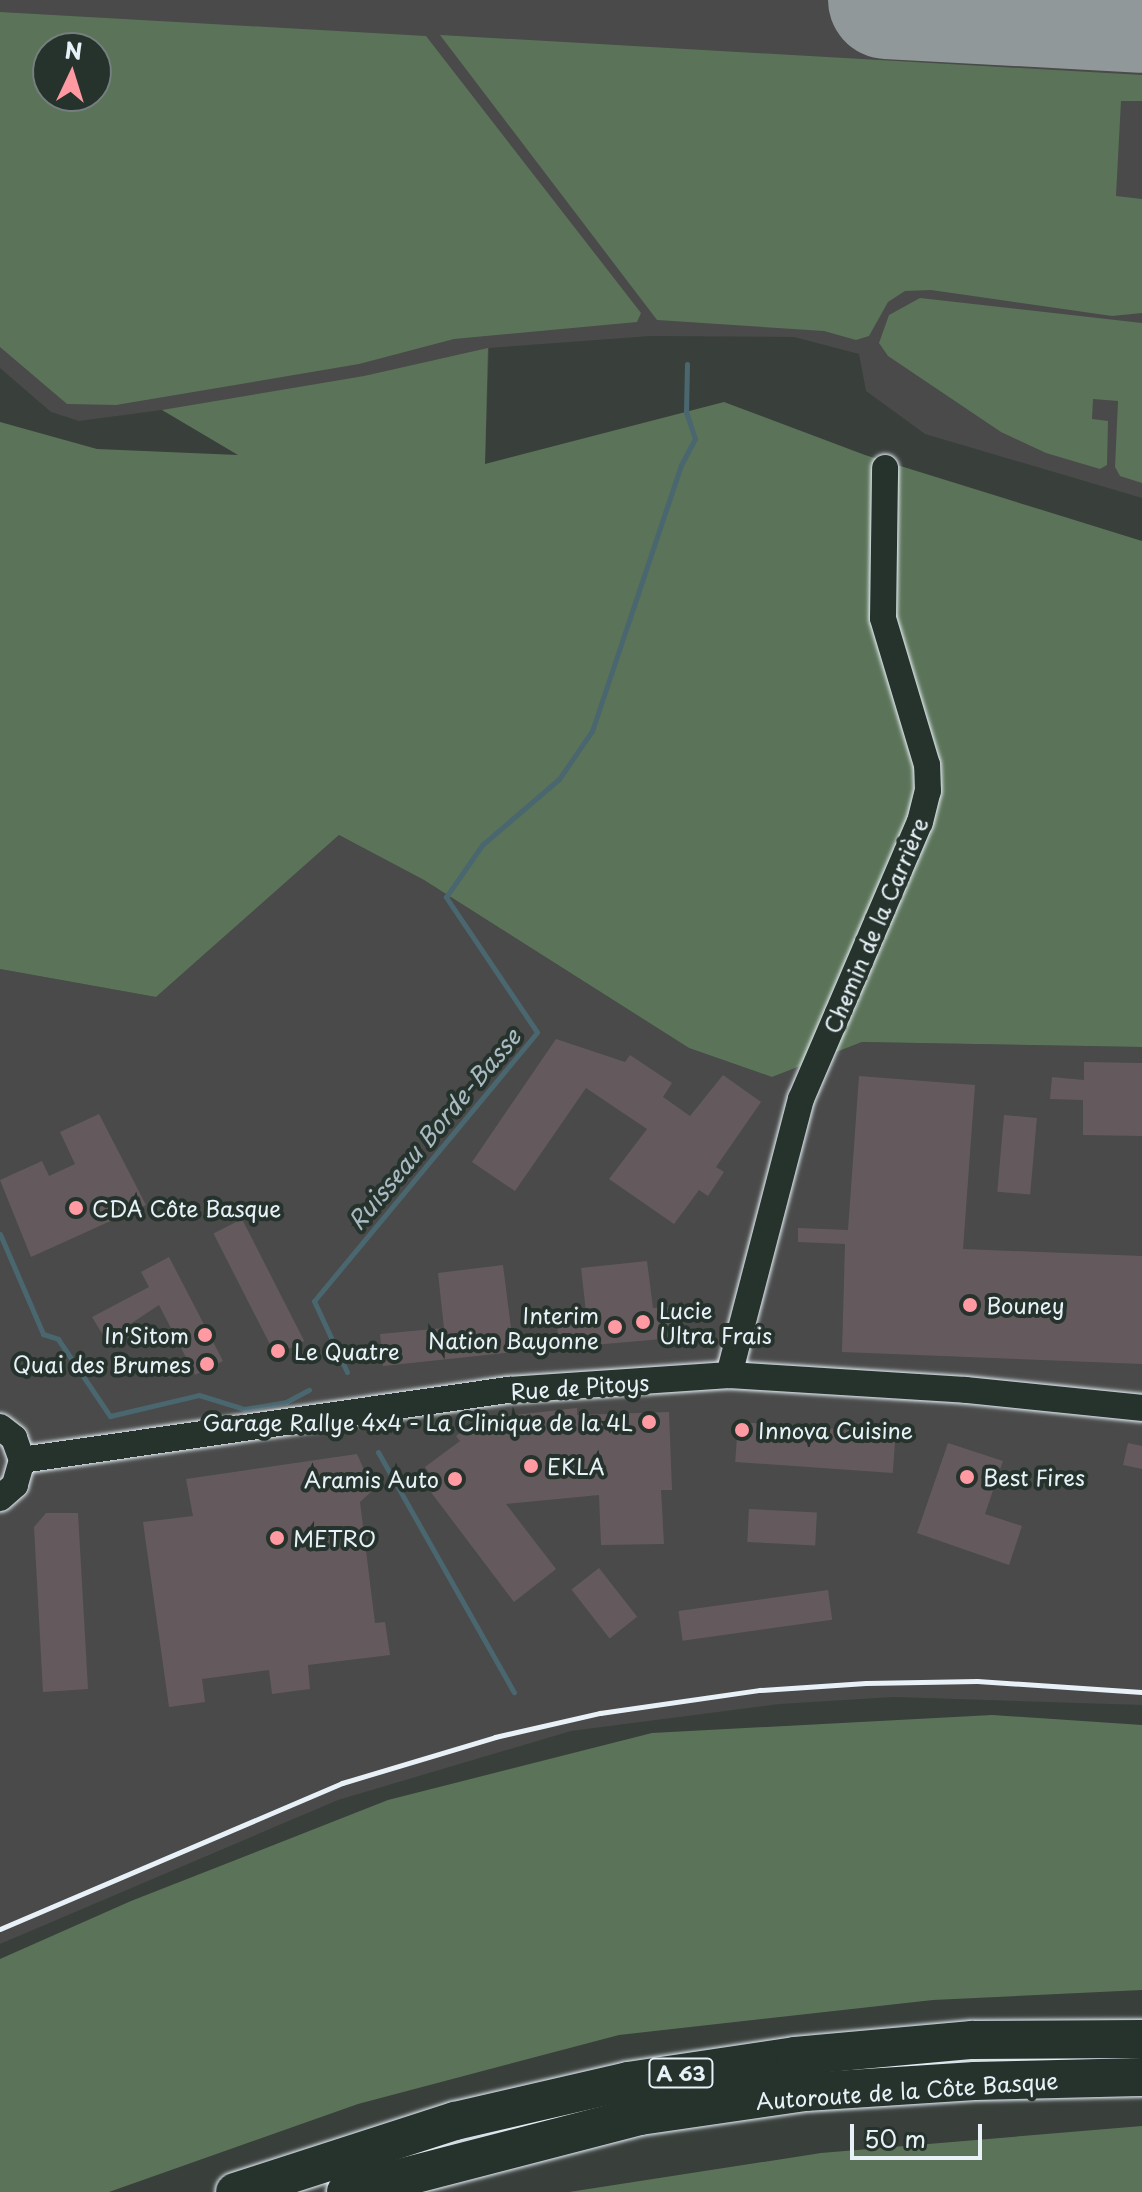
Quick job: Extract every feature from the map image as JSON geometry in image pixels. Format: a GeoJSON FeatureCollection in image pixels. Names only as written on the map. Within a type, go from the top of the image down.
{"type":"FeatureCollection","features":[{"type":"Feature","properties":{"kind":"highway","name":"Autoroute de la Côte Basque"},"geometry":{"type":"LineString","coordinates":[[235,2192],[455,2121],[628,2081],[795,2056],[972,2040],[1142,2039]]}},
{"type":"Feature","properties":{"kind":"highway","name":"Autoroute de la Côte Basque"},"geometry":{"type":"LineString","coordinates":[[346,2192],[640,2116],[730,2103],[975,2081],[1142,2077]]}},
{"type":"Feature","properties":{"kind":"street","name":"Chemin de la Carrière"},"geometry":{"type":"LineString","coordinates":[[729,1375],[801,1099],[920,822],[928,791],[927,765],[883,618],[885,468]]}},
{"type":"Feature","properties":{"kind":"street","name":"Rue de Pitoys"},"geometry":{"type":"LineString","coordinates":[[22,1460],[509,1390],[729,1375],[982,1391],[1142,1408]]}},
{"type":"Feature","properties":{"kind":"street"},"geometry":{"type":"LineString","coordinates":[[0,1427],[14,1438],[22,1460],[15,1485],[0,1498]]}},
{"type":"Feature","properties":{"kind":"shaded area"},"geometry":{"type":"Polygon","coordinates":[[[0,0],[1142,0],[1142,498],[925,434],[866,391],[859,354],[794,337],[651,336],[489,348],[485,465],[241,455],[162,410],[79,421],[51,412],[0,368],[0,0]]]}},
{"type":"Feature","properties":{"kind":"shaded area"},"geometry":{"type":"Polygon","coordinates":[[[339,835],[424,880],[689,1048],[772,1077],[862,1042],[1142,1047],[1142,1705],[894,1697],[780,1704],[571,1731],[338,1800],[0,1944],[0,969],[156,997],[339,835]]]}},
{"type":"Feature","properties":{"kind":"green space"},"geometry":{"type":"Polygon","coordinates":[[[0,12],[426,36],[641,313],[637,322],[454,339],[359,364],[116,405],[67,404],[0,347],[0,12]]]}},
{"type":"Feature","properties":{"kind":"green space"},"geometry":{"type":"Polygon","coordinates":[[[440,35],[1142,75],[1142,101],[1121,101],[1116,196],[1142,199],[1142,313],[1112,316],[931,290],[905,291],[888,302],[869,336],[856,340],[824,331],[657,320],[440,35]]]}},
{"type":"Feature","properties":{"kind":"green space"},"geometry":{"type":"Polygon","coordinates":[[[920,298],[1142,323],[1142,483],[1120,476],[1115,467],[1118,401],[1093,399],[1092,419],[1108,421],[1107,465],[1100,469],[1046,453],[1001,432],[888,356],[879,343],[889,315],[920,298]]]}},
{"type":"Feature","properties":{"kind":"green space"},"geometry":{"type":"Polygon","coordinates":[[[488,348],[485,464],[724,402],[865,455],[1142,541],[1142,1047],[862,1042],[772,1077],[689,1048],[424,880],[339,835],[156,997],[0,969],[0,422],[97,449],[238,455],[162,410],[364,376],[488,348]]]}},
{"type":"Feature","properties":{"kind":"green space"},"geometry":{"type":"Polygon","coordinates":[[[992,1715],[1142,1725],[1142,1990],[933,2000],[619,2035],[358,2104],[109,2192],[0,2192],[0,1959],[131,1901],[388,1800],[652,1733],[992,1715]]]}},
{"type":"Feature","properties":{"kind":"green space"},"geometry":{"type":"Polygon","coordinates":[[[1142,2126],[1142,2192],[569,2192],[821,2153],[1142,2126]]]}},
{"type":"Feature","properties":{"kind":"building"},"geometry":{"type":"Polygon","coordinates":[[[556,1039],[625,1062],[630,1055],[672,1083],[663,1097],[690,1116],[723,1075],[761,1102],[716,1167],[724,1172],[708,1196],[699,1190],[674,1224],[609,1179],[647,1129],[586,1088],[515,1191],[472,1162],[556,1039]]]}},
{"type":"Feature","properties":{"kind":"building"},"geometry":{"type":"Polygon","coordinates":[[[1084,1062],[1142,1063],[1142,1136],[1083,1135],[1083,1100],[1050,1099],[1052,1077],[1084,1080],[1084,1062]]]}},
{"type":"Feature","properties":{"kind":"building"},"geometry":{"type":"Polygon","coordinates":[[[859,1076],[975,1085],[963,1249],[1142,1256],[1142,1364],[842,1352],[845,1244],[798,1242],[798,1228],[848,1230],[859,1076]]]}},
{"type":"Feature","properties":{"kind":"building"},"geometry":{"type":"Polygon","coordinates":[[[99,1114],[146,1205],[31,1257],[0,1180],[42,1161],[49,1176],[75,1164],[60,1132],[99,1114]]]}},
{"type":"Feature","properties":{"kind":"building"},"geometry":{"type":"Polygon","coordinates":[[[1004,1115],[1037,1118],[1030,1195],[997,1192],[1004,1115]]]}},
{"type":"Feature","properties":{"kind":"building"},"geometry":{"type":"Polygon","coordinates":[[[242,1219],[304,1341],[276,1356],[213,1234],[242,1219]]]}},
{"type":"Feature","properties":{"kind":"building"},"geometry":{"type":"Polygon","coordinates":[[[169,1257],[223,1361],[195,1375],[159,1305],[106,1340],[92,1317],[149,1287],[141,1272],[169,1257]]]}},
{"type":"Feature","properties":{"kind":"building"},"geometry":{"type":"Polygon","coordinates":[[[647,1261],[653,1308],[681,1306],[685,1337],[559,1348],[556,1315],[586,1312],[581,1268],[647,1261]]]}},
{"type":"Feature","properties":{"kind":"building"},"geometry":{"type":"Polygon","coordinates":[[[503,1265],[514,1352],[383,1366],[380,1334],[444,1328],[438,1273],[503,1265]]]}},
{"type":"Feature","properties":{"kind":"building"},"geometry":{"type":"Polygon","coordinates":[[[577,1408],[577,1415],[669,1412],[672,1490],[661,1490],[664,1544],[601,1545],[599,1495],[506,1504],[556,1569],[514,1602],[424,1483],[431,1476],[425,1467],[460,1441],[456,1436],[478,1419],[577,1408]]]}},
{"type":"Feature","properties":{"kind":"building"},"geometry":{"type":"Polygon","coordinates":[[[738,1422],[896,1433],[893,1473],[735,1462],[738,1422]]]}},
{"type":"Feature","properties":{"kind":"building"},"geometry":{"type":"Polygon","coordinates":[[[948,1443],[1003,1461],[985,1514],[1022,1526],[1009,1565],[917,1533],[948,1443]]]}},
{"type":"Feature","properties":{"kind":"building"},"geometry":{"type":"Polygon","coordinates":[[[1128,1443],[1142,1446],[1142,1469],[1123,1465],[1128,1443]]]}},
{"type":"Feature","properties":{"kind":"building"},"geometry":{"type":"Polygon","coordinates":[[[357,1454],[373,1490],[360,1502],[375,1623],[385,1622],[390,1655],[308,1665],[310,1689],[272,1694],[269,1670],[202,1679],[205,1702],[169,1707],[143,1522],[193,1516],[186,1479],[357,1454]]]}},
{"type":"Feature","properties":{"kind":"building"},"geometry":{"type":"Polygon","coordinates":[[[749,1509],[817,1513],[815,1546],[747,1542],[749,1509]]]}},
{"type":"Feature","properties":{"kind":"building"},"geometry":{"type":"Polygon","coordinates":[[[46,1513],[78,1513],[88,1689],[43,1692],[34,1527],[46,1513]]]}},
{"type":"Feature","properties":{"kind":"building"},"geometry":{"type":"Polygon","coordinates":[[[599,1568],[637,1617],[610,1638],[571,1590],[599,1568]]]}},
{"type":"Feature","properties":{"kind":"building"},"geometry":{"type":"Polygon","coordinates":[[[828,1590],[832,1620],[683,1641],[678,1611],[828,1590]]]}},
{"type":"Feature","properties":{"kind":"waterway","name":"Ruisseau Borde-Basse"},"geometry":{"type":"LineString","coordinates":[[347,1372],[314,1301],[537,1032],[446,897],[482,845],[559,779],[592,731],[681,465],[695,439],[686,412],[687,364]]}},
{"type":"Feature","properties":{"kind":"waterway"},"geometry":{"type":"LineString","coordinates":[[0,1234],[43,1334],[58,1339],[110,1416],[199,1395],[244,1409],[286,1402],[309,1390]]}},
{"type":"Feature","properties":{"kind":"waterway","name":"Ruisseau Borde-Basse"},"geometry":{"type":"LineString","coordinates":[[378,1452],[514,1692]]}},
{"type":"Feature","properties":{"kind":"runway"},"geometry":{"type":"LineString","coordinates":[[887,0],[1142,14]]}},
{"type":"Feature","properties":{"kind":"railway"},"geometry":{"type":"LineString","coordinates":[[0,1929],[342,1783],[495,1737],[600,1713],[760,1690],[866,1683],[977,1681],[1142,1692]]}},
{"type":"Feature","properties":{"kind":"place","name":"CDA Côte Basque"},"geometry":{"type":"Point","coordinates":[76,1208]}},
{"type":"Feature","properties":{"kind":"place","name":"Bouney"},"geometry":{"type":"Point","coordinates":[970,1305]}},
{"type":"Feature","properties":{"kind":"place","name":"Lucie Ultra Frais"},"geometry":{"type":"Point","coordinates":[643,1322]}},
{"type":"Feature","properties":{"kind":"place","name":"Interim Nation Bayonne"},"geometry":{"type":"Point","coordinates":[615,1327]}},
{"type":"Feature","properties":{"kind":"place","name":"In'Sitom"},"geometry":{"type":"Point","coordinates":[205,1335]}},
{"type":"Feature","properties":{"kind":"place","name":"Le Quatre"},"geometry":{"type":"Point","coordinates":[278,1351]}},
{"type":"Feature","properties":{"kind":"place","name":"Quai des Brumes"},"geometry":{"type":"Point","coordinates":[207,1364]}},
{"type":"Feature","properties":{"kind":"place","name":"Garage Rallye 4x4 - La Clinique de la 4L"},"geometry":{"type":"Point","coordinates":[649,1422]}},
{"type":"Feature","properties":{"kind":"place","name":"Innova Cuisine"},"geometry":{"type":"Point","coordinates":[742,1430]}},
{"type":"Feature","properties":{"kind":"place","name":"EKLA"},"geometry":{"type":"Point","coordinates":[531,1466]}},
{"type":"Feature","properties":{"kind":"place","name":"Best Fires"},"geometry":{"type":"Point","coordinates":[967,1477]}},
{"type":"Feature","properties":{"kind":"place","name":"Aramis Auto"},"geometry":{"type":"Point","coordinates":[455,1479]}},
{"type":"Feature","properties":{"kind":"place","name":"METRO"},"geometry":{"type":"Point","coordinates":[277,1538]}}]}
